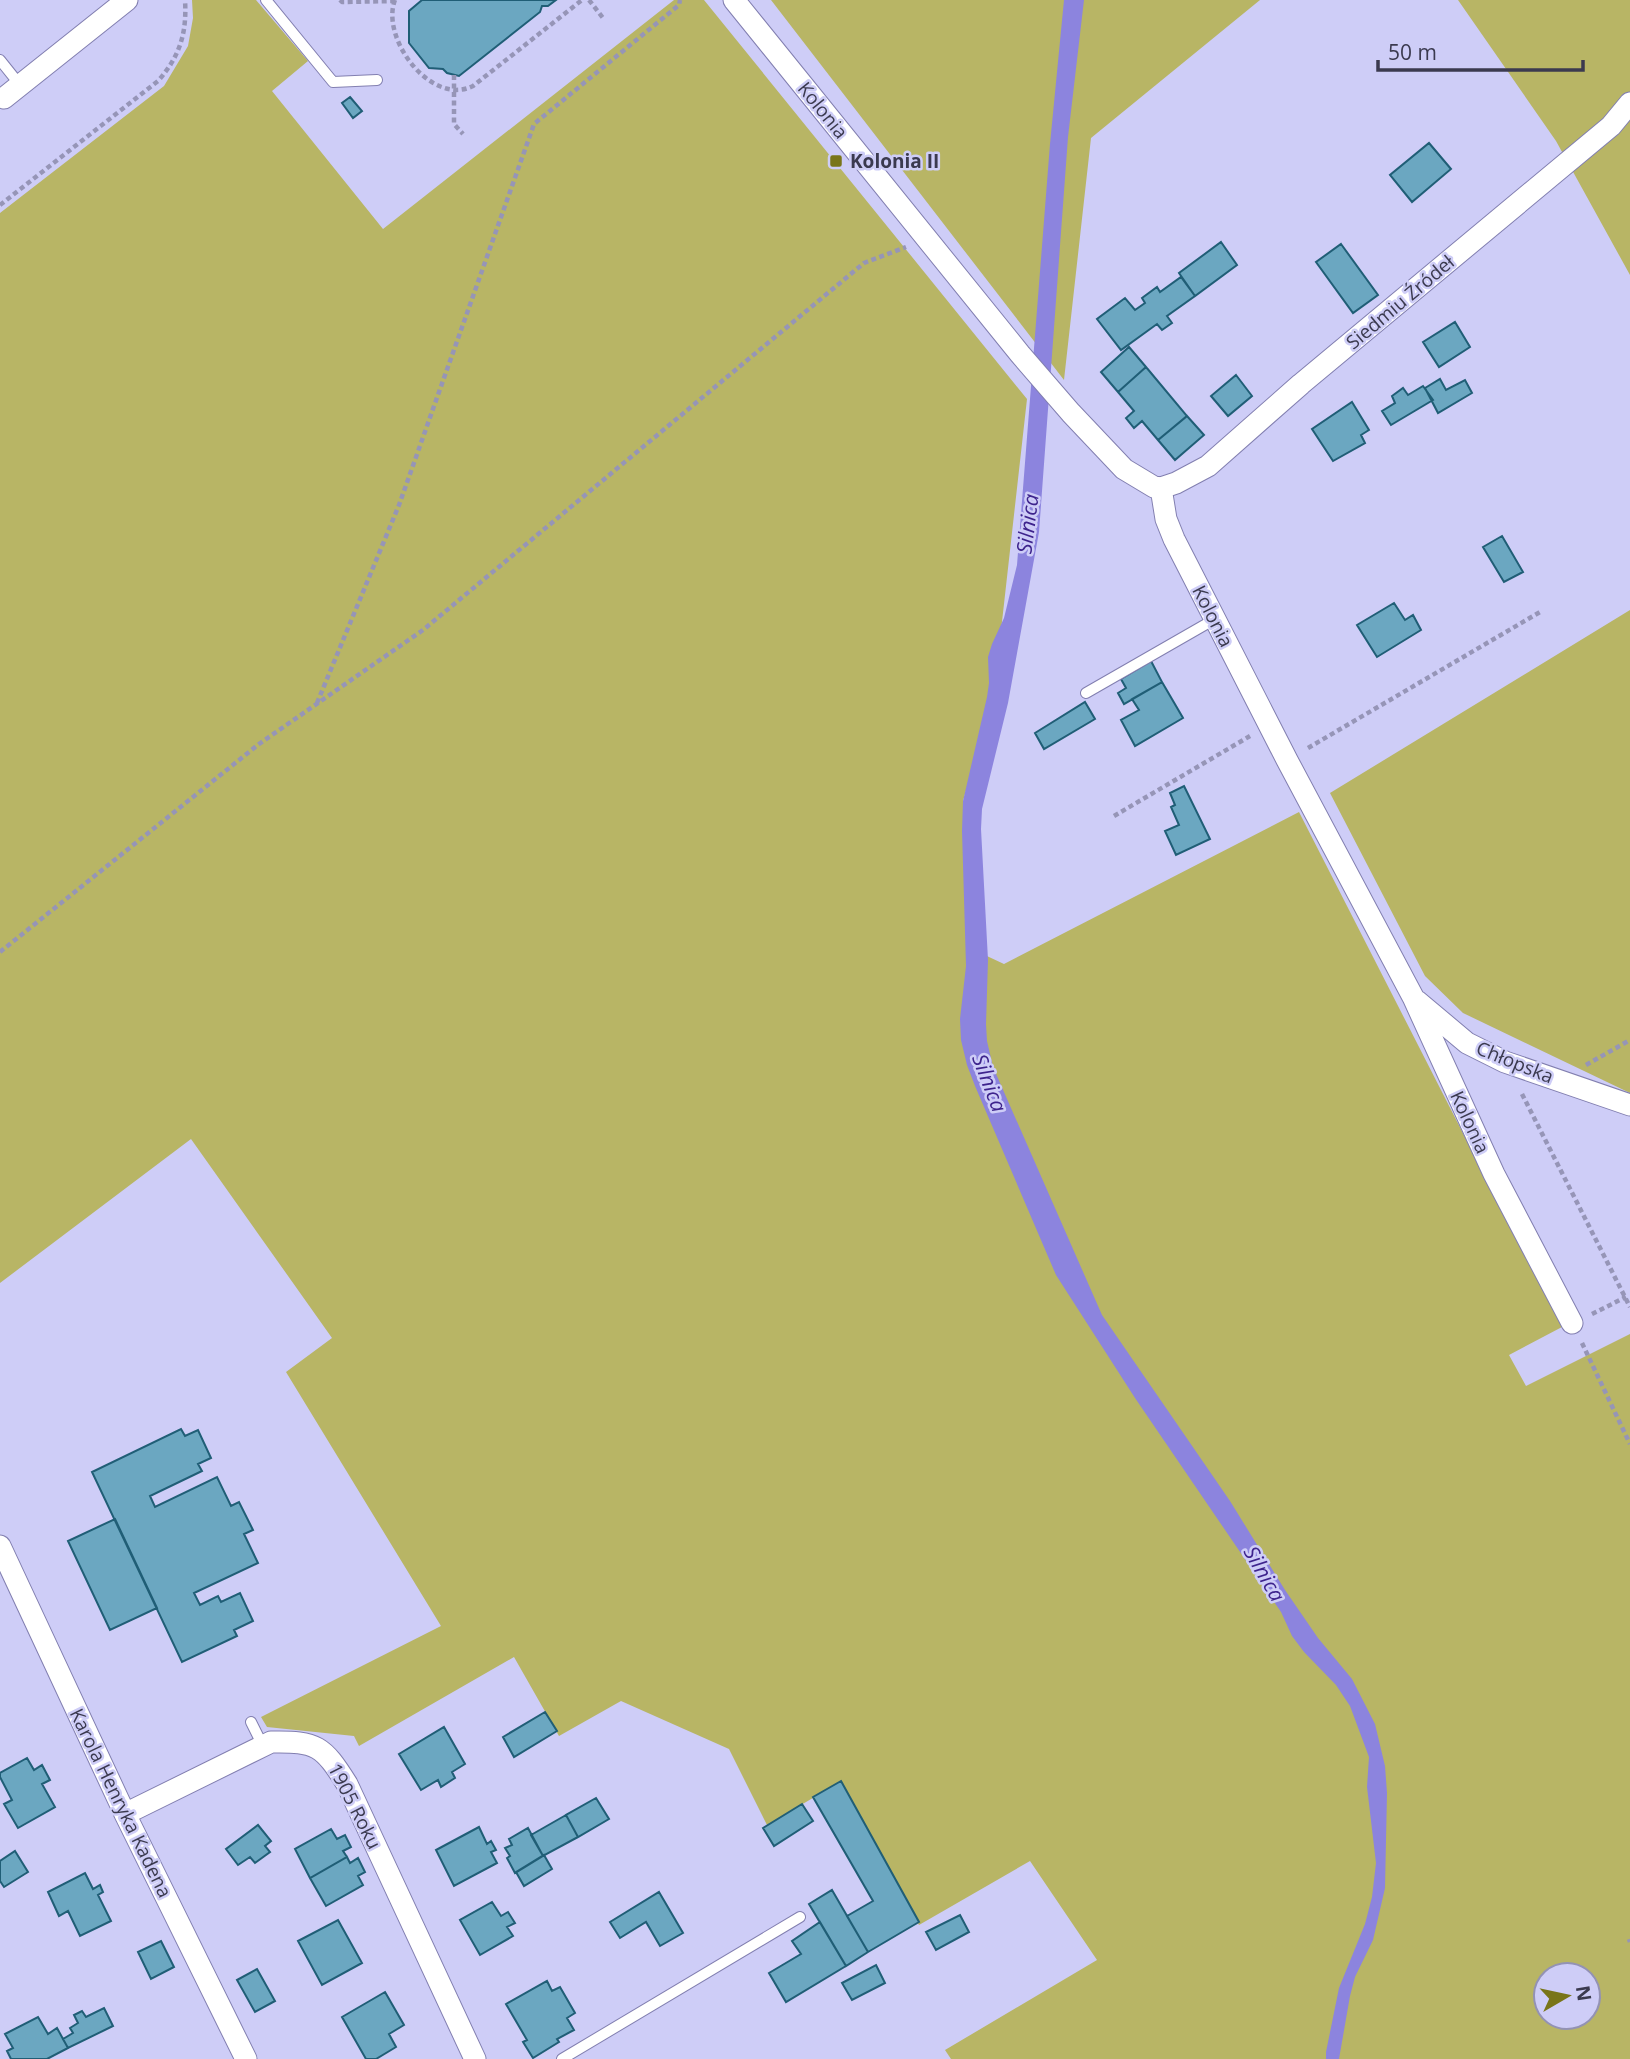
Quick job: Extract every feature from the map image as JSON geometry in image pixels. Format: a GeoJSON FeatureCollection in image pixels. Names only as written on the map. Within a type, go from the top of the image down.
{"type":"FeatureCollection","features":[{"type":"Feature","properties":{"kind":"street"},"geometry":{"type":"LineString","coordinates":[[12,91],[127,0]]}},
{"type":"Feature","properties":{"kind":"street","name":"Kolonia"},"geometry":{"type":"LineString","coordinates":[[734,0],[1071,413],[1124,470],[1147,484],[1161,488],[1166,519],[1174,539],[1413,997],[1494,1174],[1572,1323]]}},
{"type":"Feature","properties":{"kind":"street","name":"Siedmiu Źródeł"},"geometry":{"type":"LineString","coordinates":[[1161,488],[1208,466],[1301,384],[1611,126],[1630,103]]}},
{"type":"Feature","properties":{"kind":"street","name":"Chłopska"},"geometry":{"type":"LineString","coordinates":[[1413,997],[1467,1043],[1505,1062],[1630,1105]]}},
{"type":"Feature","properties":{"kind":"street","name":"Karola Henryka Kadena"},"geometry":{"type":"LineString","coordinates":[[0,1546],[125,1814],[246,2059]]}},
{"type":"Feature","properties":{"kind":"street","name":"1905 Roku"},"geometry":{"type":"LineString","coordinates":[[125,1814],[271,1742],[313,1745],[330,1757],[347,1784],[475,2059]]}},
{"type":"Feature","properties":{"kind":"lane"},"geometry":{"type":"LineString","coordinates":[[266,0],[333,82],[377,80]]}},
{"type":"Feature","properties":{"kind":"lane"},"geometry":{"type":"LineString","coordinates":[[0,60],[12,91]]}},
{"type":"Feature","properties":{"kind":"lane"},"geometry":{"type":"LineString","coordinates":[[1086,693],[1215,619]]}},
{"type":"Feature","properties":{"kind":"lane"},"geometry":{"type":"LineString","coordinates":[[251,1722],[263,1746]]}},
{"type":"Feature","properties":{"kind":"lane"},"geometry":{"type":"LineString","coordinates":[[562,2059],[800,1917]]}},
{"type":"Feature","properties":{"kind":"path"},"geometry":{"type":"LineString","coordinates":[[0,205],[158,81],[170,68],[182,45],[186,21],[185,0]]}},
{"type":"Feature","properties":{"kind":"path"},"geometry":{"type":"LineString","coordinates":[[340,0],[395,1],[392,11],[393,31],[402,50],[426,79],[442,88],[454,90],[473,86],[582,0]]}},
{"type":"Feature","properties":{"kind":"path"},"geometry":{"type":"LineString","coordinates":[[589,0],[604,18]]}},
{"type":"Feature","properties":{"kind":"path"},"geometry":{"type":"LineString","coordinates":[[316,704],[399,505],[534,124],[679,5],[680,0]]}},
{"type":"Feature","properties":{"kind":"path"},"geometry":{"type":"LineString","coordinates":[[454,75],[454,124],[463,134]]}},
{"type":"Feature","properties":{"kind":"path"},"geometry":{"type":"LineString","coordinates":[[0,952],[259,744],[423,630],[864,263],[905,248],[923,234]]}},
{"type":"Feature","properties":{"kind":"path"},"geometry":{"type":"LineString","coordinates":[[1287,760],[1539,612]]}},
{"type":"Feature","properties":{"kind":"path"},"geometry":{"type":"LineString","coordinates":[[1114,816],[1269,725]]}},
{"type":"Feature","properties":{"kind":"path"},"geometry":{"type":"LineString","coordinates":[[1561,1080],[1630,1040]]}},
{"type":"Feature","properties":{"kind":"path"},"geometry":{"type":"LineString","coordinates":[[1505,1062],[1630,1307]]}},
{"type":"Feature","properties":{"kind":"path"},"geometry":{"type":"LineString","coordinates":[[1626,1297],[1572,1323],[1630,1444]]}},
{"type":"Feature","properties":{"kind":"shaded area"},"geometry":{"type":"Polygon","coordinates":[[[192,0],[256,0],[308,61],[272,91],[383,229],[674,0],[704,0],[1027,399],[994,693],[963,801],[974,950],[1004,964],[1299,812],[1562,1327],[1509,1355],[1526,1386],[1630,1334],[1630,2059],[951,2059],[945,2050],[1097,1960],[1030,1861],[919,1925],[840,1782],[767,1825],[729,1749],[621,1701],[559,1736],[514,1657],[359,1746],[354,1736],[267,1727],[261,1717],[441,1626],[286,1372],[332,1338],[191,1139],[0,1283],[0,213],[164,86],[188,46],[193,18],[192,0]]]}},
{"type":"Feature","properties":{"kind":"shaded area"},"geometry":{"type":"Polygon","coordinates":[[[771,0],[1260,0],[1091,138],[1064,380],[771,0]]]}},
{"type":"Feature","properties":{"kind":"shaded area"},"geometry":{"type":"Polygon","coordinates":[[[1458,0],[1630,0],[1630,275],[1556,141],[1458,0]]]}},
{"type":"Feature","properties":{"kind":"shaded area"},"geometry":{"type":"Polygon","coordinates":[[[1630,610],[1630,1093],[1463,1013],[1425,976],[1330,793],[1630,610]]]}},
{"type":"Feature","properties":{"kind":"water","name":"Silnica"},"geometry":{"type":"Polygon","coordinates":[[[1064,0],[1084,0],[1068,137],[1039,532],[1008,703],[982,809],[988,960],[987,1041],[993,1067],[1102,1315],[1230,1501],[1285,1590],[1318,1638],[1352,1679],[1375,1724],[1385,1766],[1387,1793],[1385,1888],[1373,1940],[1355,1977],[1339,2059],[1326,2059],[1326,2052],[1339,1988],[1365,1924],[1376,1863],[1367,1787],[1369,1757],[1350,1706],[1336,1685],[1292,1636],[1281,1612],[1135,1398],[1056,1275],[975,1086],[961,1040],[960,1019],[966,966],[963,801],[987,697],[988,657],[1004,618],[1017,565],[1064,0]]]}},
{"type":"Feature","properties":{"kind":"building"},"geometry":{"type":"Polygon","coordinates":[[[422,0],[556,0],[548,6],[542,6],[540,12],[459,76],[443,69],[429,68],[409,43],[409,11],[422,0]]]}},
{"type":"Feature","properties":{"kind":"building"},"geometry":{"type":"Polygon","coordinates":[[[350,97],[362,111],[353,118],[342,103],[350,97]]]}},
{"type":"Feature","properties":{"kind":"building"},"geometry":{"type":"Polygon","coordinates":[[[1429,143],[1451,169],[1412,202],[1390,175],[1429,143]]]}},
{"type":"Feature","properties":{"kind":"building"},"geometry":{"type":"Polygon","coordinates":[[[1221,242],[1237,265],[1195,296],[1179,273],[1221,242]]]}},
{"type":"Feature","properties":{"kind":"building"},"geometry":{"type":"Polygon","coordinates":[[[1341,244],[1378,295],[1353,313],[1316,262],[1341,244]]]}},
{"type":"Feature","properties":{"kind":"building"},"geometry":{"type":"Polygon","coordinates":[[[1181,277],[1195,296],[1167,316],[1172,323],[1162,330],[1157,324],[1121,350],[1097,319],[1125,298],[1135,310],[1145,303],[1142,298],[1157,287],[1160,292],[1181,277]]]}},
{"type":"Feature","properties":{"kind":"building"},"geometry":{"type":"Polygon","coordinates":[[[1455,322],[1470,347],[1439,367],[1423,342],[1455,322]]]}},
{"type":"Feature","properties":{"kind":"building"},"geometry":{"type":"Polygon","coordinates":[[[1129,347],[1146,367],[1118,392],[1101,372],[1129,347]]]}},
{"type":"Feature","properties":{"kind":"building"},"geometry":{"type":"Polygon","coordinates":[[[1146,367],[1187,416],[1158,440],[1142,421],[1134,428],[1126,418],[1134,411],[1118,392],[1146,367]]]}},
{"type":"Feature","properties":{"kind":"building"},"geometry":{"type":"Polygon","coordinates":[[[1236,375],[1252,396],[1228,416],[1211,396],[1236,375]]]}},
{"type":"Feature","properties":{"kind":"building"},"geometry":{"type":"Polygon","coordinates":[[[1440,379],[1446,390],[1465,380],[1472,393],[1438,413],[1425,388],[1440,379]]]}},
{"type":"Feature","properties":{"kind":"building"},"geometry":{"type":"Polygon","coordinates":[[[1423,386],[1433,400],[1391,425],[1382,411],[1395,403],[1392,396],[1403,388],[1408,395],[1423,386]]]}},
{"type":"Feature","properties":{"kind":"building"},"geometry":{"type":"Polygon","coordinates":[[[1352,402],[1369,430],[1361,435],[1365,443],[1333,461],[1312,429],[1352,402]]]}},
{"type":"Feature","properties":{"kind":"building"},"geometry":{"type":"Polygon","coordinates":[[[1187,416],[1204,435],[1175,460],[1158,440],[1187,416]]]}},
{"type":"Feature","properties":{"kind":"building"},"geometry":{"type":"Polygon","coordinates":[[[1502,536],[1523,572],[1504,582],[1483,547],[1502,536]]]}},
{"type":"Feature","properties":{"kind":"building"},"geometry":{"type":"Polygon","coordinates":[[[1394,603],[1405,620],[1413,615],[1421,630],[1377,657],[1357,625],[1394,603]]]}},
{"type":"Feature","properties":{"kind":"building"},"geometry":{"type":"Polygon","coordinates":[[[1151,661],[1162,682],[1124,704],[1118,693],[1126,688],[1121,679],[1151,661]]]}},
{"type":"Feature","properties":{"kind":"building"},"geometry":{"type":"Polygon","coordinates":[[[1162,682],[1183,718],[1135,746],[1121,720],[1139,710],[1132,699],[1162,682]]]}},
{"type":"Feature","properties":{"kind":"building"},"geometry":{"type":"Polygon","coordinates":[[[1085,702],[1095,719],[1044,749],[1035,733],[1085,702]]]}},
{"type":"Feature","properties":{"kind":"building"},"geometry":{"type":"Polygon","coordinates":[[[1184,786],[1210,839],[1176,855],[1165,831],[1179,825],[1171,807],[1175,805],[1170,793],[1184,786]]]}},
{"type":"Feature","properties":{"kind":"building"},"geometry":{"type":"Polygon","coordinates":[[[181,1429],[185,1436],[198,1430],[211,1458],[198,1464],[202,1471],[150,1496],[155,1507],[217,1477],[231,1506],[239,1502],[253,1530],[244,1534],[258,1563],[194,1593],[200,1605],[218,1596],[221,1602],[240,1593],[253,1621],[234,1630],[237,1636],[182,1662],[92,1472],[181,1429]]]}},
{"type":"Feature","properties":{"kind":"building"},"geometry":{"type":"Polygon","coordinates":[[[115,1519],[157,1608],[110,1630],[68,1541],[115,1519]]]}},
{"type":"Feature","properties":{"kind":"building"},"geometry":{"type":"Polygon","coordinates":[[[545,1712],[557,1731],[514,1757],[503,1737],[545,1712]]]}},
{"type":"Feature","properties":{"kind":"building"},"geometry":{"type":"Polygon","coordinates":[[[444,1727],[465,1764],[452,1772],[455,1778],[441,1787],[438,1780],[421,1790],[399,1754],[444,1727]]]}},
{"type":"Feature","properties":{"kind":"building"},"geometry":{"type":"Polygon","coordinates":[[[27,1758],[34,1770],[42,1765],[50,1780],[42,1784],[55,1807],[18,1828],[4,1804],[12,1800],[0,1773],[27,1758]]]}},
{"type":"Feature","properties":{"kind":"building"},"geometry":{"type":"Polygon","coordinates":[[[841,1781],[919,1922],[868,1952],[847,1916],[873,1901],[813,1797],[841,1781]]]}},
{"type":"Feature","properties":{"kind":"building"},"geometry":{"type":"Polygon","coordinates":[[[596,1798],[609,1819],[578,1837],[566,1815],[596,1798]]]}},
{"type":"Feature","properties":{"kind":"building"},"geometry":{"type":"Polygon","coordinates":[[[802,1804],[813,1821],[774,1846],[763,1828],[802,1804]]]}},
{"type":"Feature","properties":{"kind":"building"},"geometry":{"type":"Polygon","coordinates":[[[566,1815],[578,1837],[543,1856],[531,1835],[566,1815]]]}},
{"type":"Feature","properties":{"kind":"building"},"geometry":{"type":"Polygon","coordinates":[[[258,1825],[271,1841],[265,1846],[270,1852],[255,1863],[250,1857],[238,1865],[226,1849],[258,1825]]]}},
{"type":"Feature","properties":{"kind":"building"},"geometry":{"type":"Polygon","coordinates":[[[479,1827],[487,1844],[491,1841],[496,1850],[491,1852],[497,1863],[454,1886],[436,1850],[479,1827]]]}},
{"type":"Feature","properties":{"kind":"building"},"geometry":{"type":"Polygon","coordinates":[[[528,1828],[543,1856],[515,1873],[505,1848],[512,1845],[509,1839],[528,1828]]]}},
{"type":"Feature","properties":{"kind":"building"},"geometry":{"type":"Polygon","coordinates":[[[331,1829],[337,1839],[345,1835],[351,1847],[343,1851],[347,1857],[310,1878],[295,1849],[331,1829]]]}},
{"type":"Feature","properties":{"kind":"building"},"geometry":{"type":"Polygon","coordinates":[[[15,1851],[28,1872],[4,1887],[0,1881],[0,1861],[15,1851]]]}},
{"type":"Feature","properties":{"kind":"building"},"geometry":{"type":"Polygon","coordinates":[[[544,1855],[552,1869],[524,1886],[516,1872],[544,1855]]]}},
{"type":"Feature","properties":{"kind":"building"},"geometry":{"type":"Polygon","coordinates":[[[347,1857],[350,1863],[358,1858],[365,1872],[358,1876],[363,1885],[326,1906],[310,1878],[347,1857]]]}},
{"type":"Feature","properties":{"kind":"building"},"geometry":{"type":"Polygon","coordinates":[[[85,1873],[93,1889],[100,1885],[103,1892],[98,1895],[111,1921],[80,1936],[68,1911],[59,1916],[48,1892],[85,1873]]]}},
{"type":"Feature","properties":{"kind":"building"},"geometry":{"type":"Polygon","coordinates":[[[832,1890],[868,1952],[846,1966],[809,1904],[832,1890]]]}},
{"type":"Feature","properties":{"kind":"building"},"geometry":{"type":"Polygon","coordinates":[[[659,1892],[683,1933],[660,1946],[646,1922],[620,1938],[610,1922],[659,1892]]]}},
{"type":"Feature","properties":{"kind":"building"},"geometry":{"type":"Polygon","coordinates":[[[492,1902],[501,1916],[508,1912],[515,1923],[507,1927],[513,1936],[480,1955],[460,1920],[492,1902]]]}},
{"type":"Feature","properties":{"kind":"building"},"geometry":{"type":"Polygon","coordinates":[[[960,1915],[969,1932],[936,1950],[926,1932],[960,1915]]]}},
{"type":"Feature","properties":{"kind":"building"},"geometry":{"type":"Polygon","coordinates":[[[338,1920],[362,1963],[322,1985],[298,1941],[338,1920]]]}},
{"type":"Feature","properties":{"kind":"building"},"geometry":{"type":"Polygon","coordinates":[[[820,1922],[846,1966],[786,2002],[769,1973],[801,1954],[792,1941],[820,1922]]]}},
{"type":"Feature","properties":{"kind":"building"},"geometry":{"type":"Polygon","coordinates":[[[161,1941],[174,1967],[151,1979],[138,1952],[161,1941]]]}},
{"type":"Feature","properties":{"kind":"building"},"geometry":{"type":"Polygon","coordinates":[[[876,1965],[885,1983],[852,2000],[842,1983],[876,1965]]]}},
{"type":"Feature","properties":{"kind":"building"},"geometry":{"type":"Polygon","coordinates":[[[257,1969],[275,2001],[255,2012],[237,1980],[257,1969]]]}},
{"type":"Feature","properties":{"kind":"building"},"geometry":{"type":"Polygon","coordinates":[[[547,1981],[552,1991],[560,1987],[575,2013],[567,2018],[574,2030],[557,2039],[559,2042],[533,2058],[523,2042],[527,2040],[506,2004],[547,1981]]]}},
{"type":"Feature","properties":{"kind":"building"},"geometry":{"type":"Polygon","coordinates":[[[385,1992],[404,2025],[389,2034],[396,2047],[376,2059],[366,2059],[342,2017],[385,1992]]]}},
{"type":"Feature","properties":{"kind":"building"},"geometry":{"type":"Polygon","coordinates":[[[104,2008],[113,2026],[68,2048],[63,2039],[73,2033],[70,2028],[78,2023],[74,2015],[82,2011],[86,2017],[104,2008]]]}},
{"type":"Feature","properties":{"kind":"building"},"geometry":{"type":"Polygon","coordinates":[[[38,2017],[48,2034],[57,2028],[68,2048],[47,2059],[11,2059],[7,2051],[13,2048],[5,2034],[38,2017]]]}},
{"type":"Feature","properties":{"kind":"place","name":"Kolonia II"},"geometry":{"type":"Point","coordinates":[836,161]}}]}
